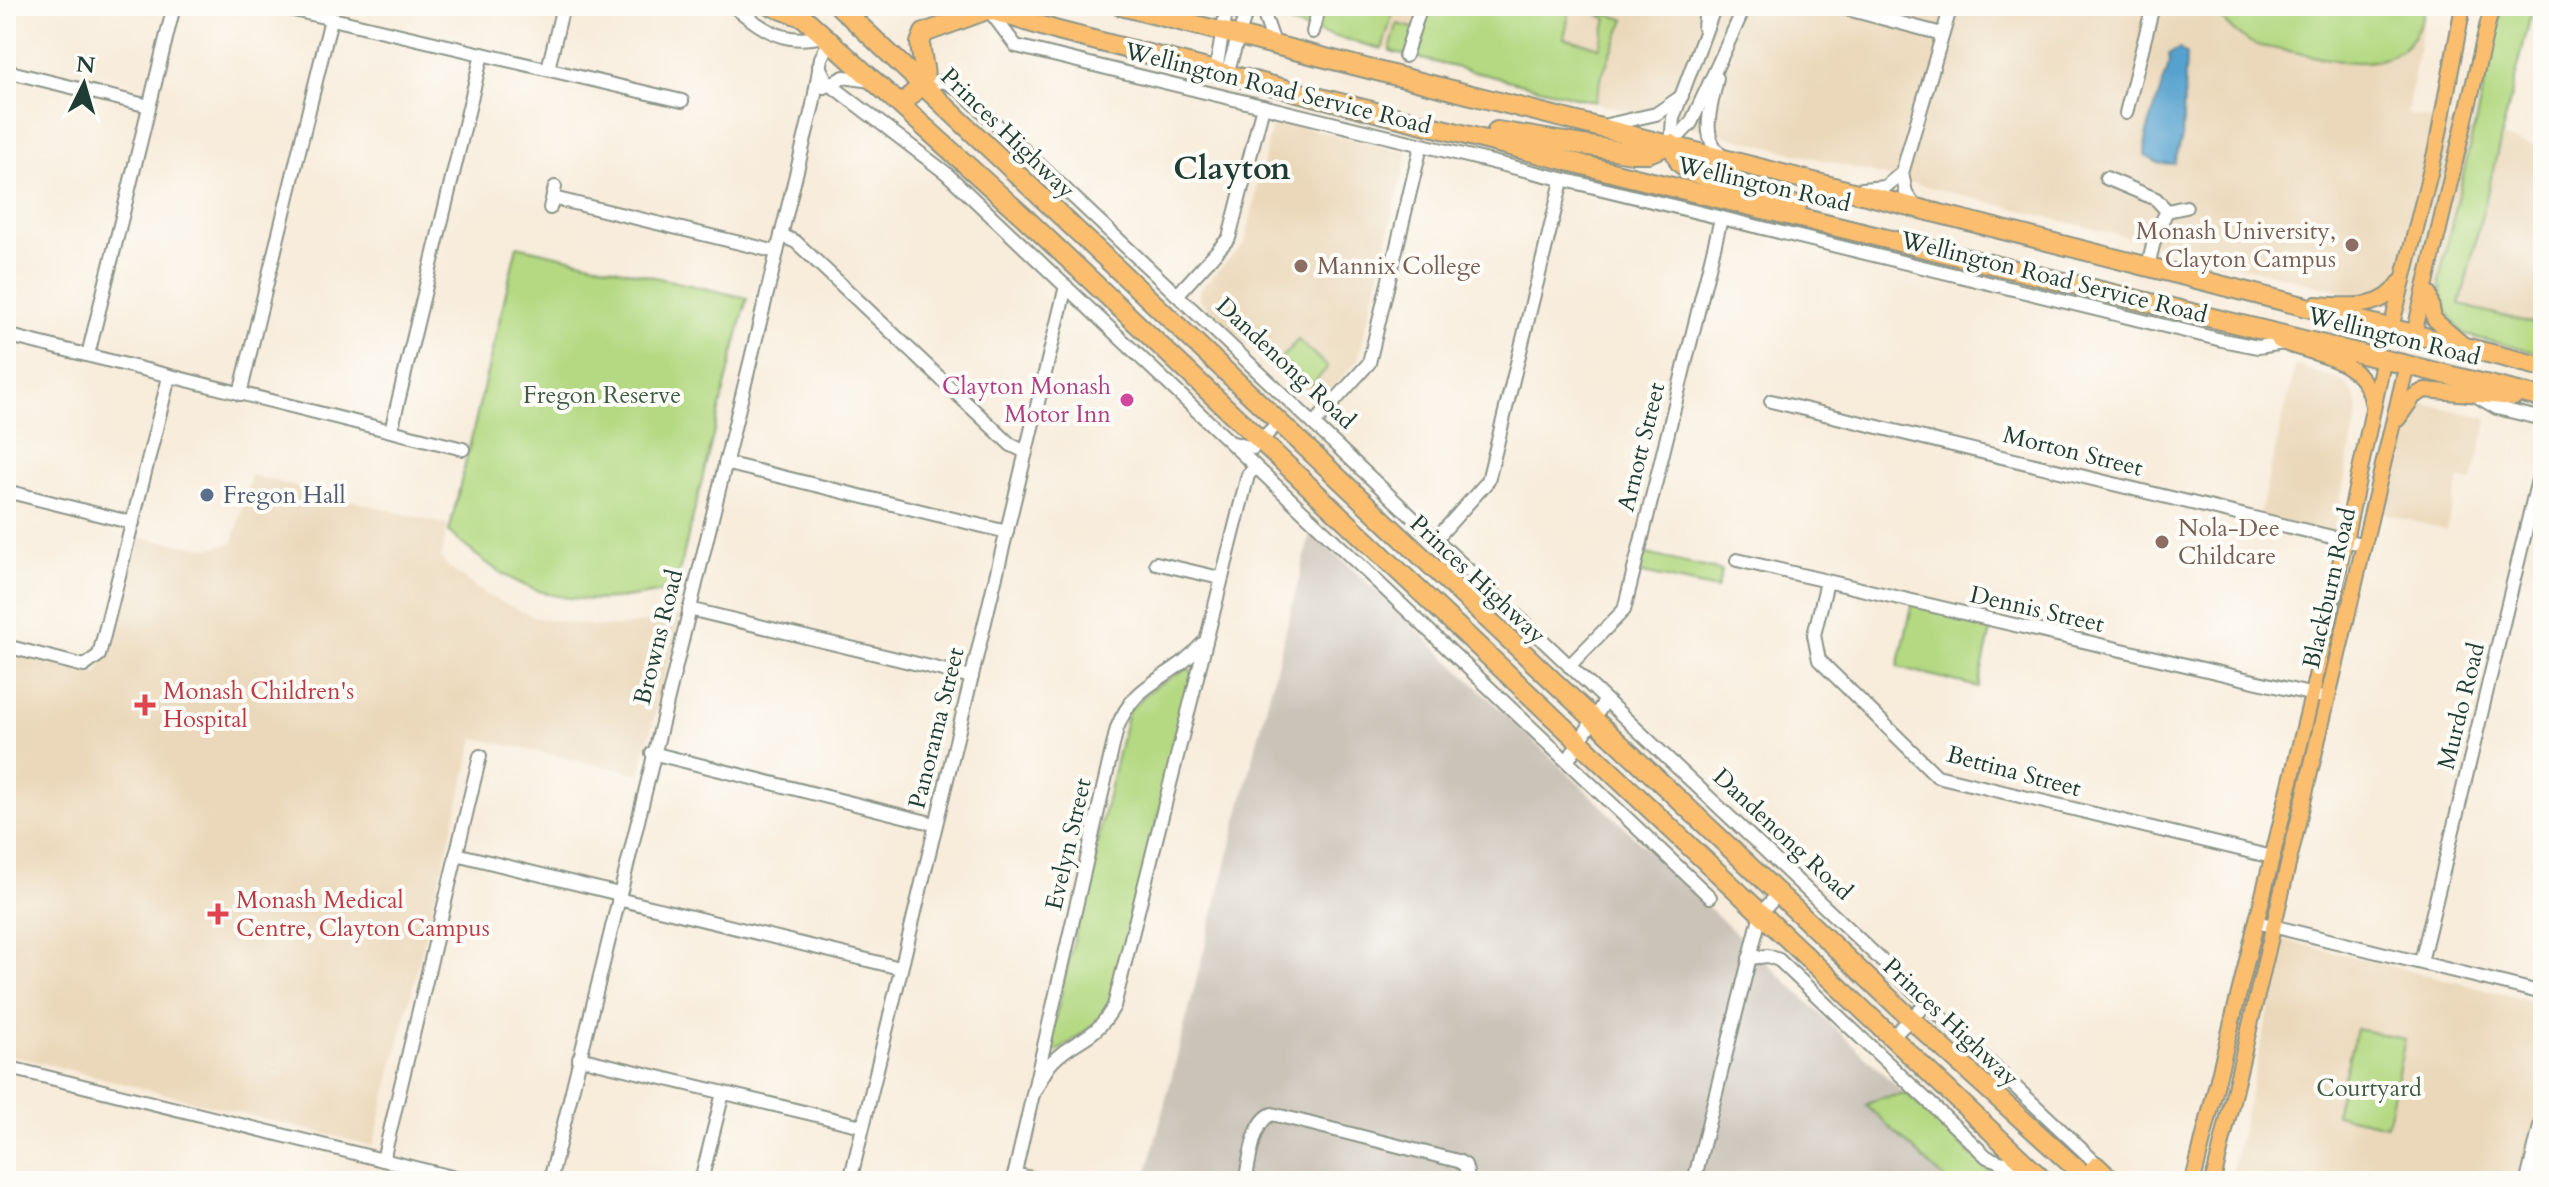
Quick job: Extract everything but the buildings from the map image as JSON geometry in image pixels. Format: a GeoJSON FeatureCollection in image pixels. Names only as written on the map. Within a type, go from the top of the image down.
{"type":"FeatureCollection","features":[{"type":"Feature","properties":{"kind":"highway"},"geometry":{"type":"LineString","coordinates":[[771,6],[796,11],[826,39]]}},
{"type":"Feature","properties":{"kind":"highway","name":"Princes Highway"},"geometry":{"type":"LineString","coordinates":[[839,6],[1911,1019],[2091,1174]]}},
{"type":"Feature","properties":{"kind":"highway","name":"Wellington Road"},"geometry":{"type":"LineString","coordinates":[[1121,6],[2276,299],[2318,306],[2543,367]]}},
{"type":"Feature","properties":{"kind":"highway"},"geometry":{"type":"LineString","coordinates":[[902,104],[923,85],[927,69],[920,45],[924,33],[984,9]]}},
{"type":"Feature","properties":{"kind":"highway","name":"Wellington Road"},"geometry":{"type":"LineString","coordinates":[[984,9],[1433,123],[1623,175],[2221,318],[2300,343],[2384,358],[2543,400]]}},
{"type":"Feature","properties":{"kind":"highway","name":"Princes Highway"},"geometry":{"type":"LineString","coordinates":[[826,39],[902,104],[1024,217],[1580,741],[2032,1173]]}},
{"type":"Feature","properties":{"kind":"highway"},"geometry":{"type":"LineString","coordinates":[[1433,123],[1576,142],[1632,153],[1648,153],[1671,144],[1680,163],[1701,176],[1918,244]]}},
{"type":"Feature","properties":{"kind":"highway"},"geometry":{"type":"LineString","coordinates":[[2300,343],[2318,306]]}},
{"type":"Feature","properties":{"kind":"highway","name":"Blackburn Road"},"geometry":{"type":"LineString","coordinates":[[2384,358],[2391,328]]}},
{"type":"Feature","properties":{"kind":"highway","name":"Blackburn Road"},"geometry":{"type":"LineString","coordinates":[[2407,364],[2414,334]]}},
{"type":"Feature","properties":{"kind":"main road","name":"Blackburn Road"},"geometry":{"type":"LineString","coordinates":[[2391,328],[2436,149],[2463,6]]}},
{"type":"Feature","properties":{"kind":"main road","name":"Blackburn Road"},"geometry":{"type":"LineString","coordinates":[[2414,334],[2492,6]]}},
{"type":"Feature","properties":{"kind":"main road"},"geometry":{"type":"LineString","coordinates":[[2318,306],[2379,302],[2393,293],[2403,276]]}},
{"type":"Feature","properties":{"kind":"main road"},"geometry":{"type":"LineString","coordinates":[[2428,280],[2433,318],[2469,348]]}},
{"type":"Feature","properties":{"kind":"main road"},"geometry":{"type":"LineString","coordinates":[[2300,343],[2362,375],[2368,383],[2373,410]]}},
{"type":"Feature","properties":{"kind":"main road","name":"Blackburn Road"},"geometry":{"type":"LineString","coordinates":[[2193,1181],[2312,695],[2384,358]]}},
{"type":"Feature","properties":{"kind":"main road","name":"Blackburn Road"},"geometry":{"type":"LineString","coordinates":[[2213,1181],[2407,364]]}},
{"type":"Feature","properties":{"kind":"main road"},"geometry":{"type":"LineString","coordinates":[[2437,371],[2471,393]]}},
{"type":"Feature","properties":{"kind":"main road"},"geometry":{"type":"LineString","coordinates":[[2391,430],[2411,399],[2422,390],[2543,400]]}},
{"type":"Feature","properties":{"kind":"main road"},"geometry":{"type":"LineString","coordinates":[[2091,1174],[2115,1181]]}},
{"type":"Feature","properties":{"kind":"street"},"geometry":{"type":"LineString","coordinates":[[88,355],[174,6]]}},
{"type":"Feature","properties":{"kind":"street"},"geometry":{"type":"LineString","coordinates":[[277,6],[682,101]]}},
{"type":"Feature","properties":{"kind":"street"},"geometry":{"type":"LineString","coordinates":[[548,69],[563,6]]}},
{"type":"Feature","properties":{"kind":"street"},"geometry":{"type":"LineString","coordinates":[[733,6],[775,37],[826,39]]}},
{"type":"Feature","properties":{"kind":"street"},"geometry":{"type":"LineString","coordinates":[[1227,6],[1232,32]]}},
{"type":"Feature","properties":{"kind":"street"},"geometry":{"type":"LineString","coordinates":[[1222,71],[1232,32],[1248,6]]}},
{"type":"Feature","properties":{"kind":"street"},"geometry":{"type":"LineString","coordinates":[[1261,6],[1274,43]]}},
{"type":"Feature","properties":{"kind":"street"},"geometry":{"type":"LineString","coordinates":[[1313,32],[1319,6]]}},
{"type":"Feature","properties":{"kind":"street"},"geometry":{"type":"LineString","coordinates":[[1405,56],[1421,6]]}},
{"type":"Feature","properties":{"kind":"street"},"geometry":{"type":"LineString","coordinates":[[1702,43],[1706,6]]}},
{"type":"Feature","properties":{"kind":"street"},"geometry":{"type":"LineString","coordinates":[[1671,144],[1673,118],[1715,6]]}},
{"type":"Feature","properties":{"kind":"street"},"geometry":{"type":"LineString","coordinates":[[1671,144],[1691,123],[1745,6]]}},
{"type":"Feature","properties":{"kind":"street"},"geometry":{"type":"LineString","coordinates":[[1836,6],[1942,34]]}},
{"type":"Feature","properties":{"kind":"street"},"geometry":{"type":"LineString","coordinates":[[1916,207],[1906,193],[1902,173],[1951,6]]}},
{"type":"Feature","properties":{"kind":"street","name":"Wellington Road Service Road"},"geometry":{"type":"LineString","coordinates":[[984,9],[1016,46],[2242,345],[2269,347],[2300,343]]}},
{"type":"Feature","properties":{"kind":"street"},"geometry":{"type":"LineString","coordinates":[[2126,113],[2151,14]]}},
{"type":"Feature","properties":{"kind":"street"},"geometry":{"type":"LineString","coordinates":[[240,394],[331,19]]}},
{"type":"Feature","properties":{"kind":"street","name":"Browns Road"},"geometry":{"type":"LineString","coordinates":[[550,1181],[652,753],[813,105],[826,39]]}},
{"type":"Feature","properties":{"kind":"street"},"geometry":{"type":"LineString","coordinates":[[391,431],[482,54]]}},
{"type":"Feature","properties":{"kind":"street"},"geometry":{"type":"LineString","coordinates":[[1722,55],[1707,132],[1712,148],[1724,158]]}},
{"type":"Feature","properties":{"kind":"street"},"geometry":{"type":"LineString","coordinates":[[819,66],[828,83],[928,158],[1029,251],[1710,897]]}},
{"type":"Feature","properties":{"kind":"street"},"geometry":{"type":"LineString","coordinates":[[6,71],[149,106]]}},
{"type":"Feature","properties":{"kind":"street"},"geometry":{"type":"LineString","coordinates":[[828,83],[847,77],[878,83]]}},
{"type":"Feature","properties":{"kind":"street","name":"Dandenong Road"},"geometry":{"type":"LineString","coordinates":[[923,85],[943,81],[959,89],[1927,1003],[2091,1174]]}},
{"type":"Feature","properties":{"kind":"street","name":"Browns Road"},"geometry":{"type":"LineString","coordinates":[[813,105],[828,83]]}},
{"type":"Feature","properties":{"kind":"street"},"geometry":{"type":"LineString","coordinates":[[1600,126],[1637,121],[1656,114],[1682,96]]}},
{"type":"Feature","properties":{"kind":"street"},"geometry":{"type":"LineString","coordinates":[[1178,294],[1229,238],[1263,106]]}},
{"type":"Feature","properties":{"kind":"street"},"geometry":{"type":"LineString","coordinates":[[1314,424],[1369,363],[1421,146]]}},
{"type":"Feature","properties":{"kind":"street"},"geometry":{"type":"LineString","coordinates":[[1849,189],[1885,187],[1902,173]]}},
{"type":"Feature","properties":{"kind":"street","name":"Wellington Road Service Road"},"geometry":{"type":"LineString","coordinates":[[1568,182],[1623,175]]}},
{"type":"Feature","properties":{"kind":"street"},"geometry":{"type":"LineString","coordinates":[[2106,178],[2156,199],[2167,211]]}},
{"type":"Feature","properties":{"kind":"street"},"geometry":{"type":"LineString","coordinates":[[1436,539],[1488,481],[1568,182]]}},
{"type":"Feature","properties":{"kind":"street"},"geometry":{"type":"LineString","coordinates":[[553,197],[777,252]]}},
{"type":"Feature","properties":{"kind":"street"},"geometry":{"type":"LineString","coordinates":[[2167,211],[2186,207]]}},
{"type":"Feature","properties":{"kind":"street"},"geometry":{"type":"LineString","coordinates":[[2148,266],[2156,233],[2167,211]]}},
{"type":"Feature","properties":{"kind":"street"},"geometry":{"type":"LineString","coordinates":[[1024,217],[1029,251]]}},
{"type":"Feature","properties":{"kind":"street"},"geometry":{"type":"LineString","coordinates":[[1796,217],[1813,241]]}},
{"type":"Feature","properties":{"kind":"street","name":"Arnott Street"},"geometry":{"type":"LineString","coordinates":[[1569,666],[1624,610],[1721,219]]}},
{"type":"Feature","properties":{"kind":"street"},"geometry":{"type":"LineString","coordinates":[[781,235],[796,242],[1011,445],[1026,452]]}},
{"type":"Feature","properties":{"kind":"street","name":"Panorama Street"},"geometry":{"type":"LineString","coordinates":[[850,1181],[1066,286]]}},
{"type":"Feature","properties":{"kind":"street"},"geometry":{"type":"LineString","coordinates":[[6,335],[463,449]]}},
{"type":"Feature","properties":{"kind":"street"},"geometry":{"type":"LineString","coordinates":[[6,646],[84,666],[99,655],[169,377]]}},
{"type":"Feature","properties":{"kind":"street"},"geometry":{"type":"LineString","coordinates":[[2471,393],[2497,408],[2543,419]]}},
{"type":"Feature","properties":{"kind":"street","name":"Morton Street"},"geometry":{"type":"LineString","coordinates":[[1771,401],[2365,545]]}},
{"type":"Feature","properties":{"kind":"street","name":"Dandenong Road"},"geometry":{"type":"LineString","coordinates":[[1262,442],[1278,423]]}},
{"type":"Feature","properties":{"kind":"street"},"geometry":{"type":"LineString","coordinates":[[1226,440],[1250,448],[1262,442]]}},
{"type":"Feature","properties":{"kind":"street","name":"Murdo Road"},"geometry":{"type":"LineString","coordinates":[[2421,962],[2543,459]]}},
{"type":"Feature","properties":{"kind":"street"},"geometry":{"type":"LineString","coordinates":[[725,463],[1007,532]]}},
{"type":"Feature","properties":{"kind":"street","name":"Evelyn Street"},"geometry":{"type":"LineString","coordinates":[[1033,1094],[1050,1063],[1084,1042],[1104,1023],[1114,1006],[1220,578],[1248,475],[1255,468]]}},
{"type":"Feature","properties":{"kind":"street"},"geometry":{"type":"LineString","coordinates":[[6,491],[133,523]]}},
{"type":"Feature","properties":{"kind":"street"},"geometry":{"type":"LineString","coordinates":[[1306,514],[1341,517]]}},
{"type":"Feature","properties":{"kind":"street","name":"Dennis Street"},"geometry":{"type":"LineString","coordinates":[[1737,560],[2328,697]]}},
{"type":"Feature","properties":{"kind":"street"},"geometry":{"type":"LineString","coordinates":[[1156,563],[1220,578]]}},
{"type":"Feature","properties":{"kind":"street","name":"Bettina Street"},"geometry":{"type":"LineString","coordinates":[[1827,582],[1814,635],[1814,648],[1819,660],[1937,776],[2272,857]]}},
{"type":"Feature","properties":{"kind":"street"},"geometry":{"type":"LineString","coordinates":[[689,609],[972,677]]}},
{"type":"Feature","properties":{"kind":"street","name":"Evelyn Street"},"geometry":{"type":"LineString","coordinates":[[1014,1178],[1117,728],[1126,705],[1139,691],[1183,666],[1204,642]]}},
{"type":"Feature","properties":{"kind":"street"},"geometry":{"type":"LineString","coordinates":[[1568,760],[1605,701]]}},
{"type":"Feature","properties":{"kind":"street"},"geometry":{"type":"LineString","coordinates":[[652,753],[935,824]]}},
{"type":"Feature","properties":{"kind":"street"},"geometry":{"type":"LineString","coordinates":[[383,1160],[480,756]]}},
{"type":"Feature","properties":{"kind":"street"},"geometry":{"type":"LineString","coordinates":[[1663,851],[1699,856]]}},
{"type":"Feature","properties":{"kind":"street"},"geometry":{"type":"LineString","coordinates":[[456,854],[900,968]]}},
{"type":"Feature","properties":{"kind":"street"},"geometry":{"type":"LineString","coordinates":[[1694,1181],[1761,913],[1779,893]]}},
{"type":"Feature","properties":{"kind":"street"},"geometry":{"type":"LineString","coordinates":[[2256,922],[2542,992]]}},
{"type":"Feature","properties":{"kind":"street","name":"Princes Highway"},"geometry":{"type":"LineString","coordinates":[[1749,958],[1768,956],[1779,960],[1991,1160],[2032,1173]]}},
{"type":"Feature","properties":{"kind":"street"},"geometry":{"type":"LineString","coordinates":[[1892,1037],[1927,1003]]}},
{"type":"Feature","properties":{"kind":"street"},"geometry":{"type":"LineString","coordinates":[[1868,1015],[1870,1044]]}},
{"type":"Feature","properties":{"kind":"street"},"geometry":{"type":"LineString","coordinates":[[579,1058],[862,1126]]}},
{"type":"Feature","properties":{"kind":"street"},"geometry":{"type":"LineString","coordinates":[[6,1067],[383,1160],[411,1174],[468,1181]]}},
{"type":"Feature","properties":{"kind":"street"},"geometry":{"type":"LineString","coordinates":[[1949,1092],[1956,1128]]}},
{"type":"Feature","properties":{"kind":"street"},"geometry":{"type":"LineString","coordinates":[[701,1181],[723,1093]]}},
{"type":"Feature","properties":{"kind":"street"},"geometry":{"type":"LineString","coordinates":[[1245,1181],[1262,1120],[1272,1114],[1458,1161],[1465,1165],[1469,1181]]}},
{"type":"Feature","properties":{"kind":"street"},"geometry":{"type":"LineString","coordinates":[[2527,1181],[2543,1114]]}},
{"type":"Feature","properties":{"kind":"street"},"geometry":{"type":"LineString","coordinates":[[1014,1178],[1045,1181]]}},
{"type":"Feature","properties":{"kind":"shaded area","name":"Monash University, Clayton Campus"},"geometry":{"type":"Polygon","coordinates":[[[1232,6],[2426,6],[2407,114],[2543,148],[2543,342],[1394,52],[1232,6]]]}},
{"type":"Feature","properties":{"kind":"shaded area","name":"Mannix College"},"geometry":{"type":"Polygon","coordinates":[[[1273,120],[1408,153],[1358,360],[1319,402],[1310,402],[1199,299],[1199,290],[1245,243],[1273,120]]]}},
{"type":"Feature","properties":{"kind":"shaded area"},"geometry":{"type":"Polygon","coordinates":[[[2296,365],[2346,383],[2356,399],[2358,412],[2332,542],[2257,524],[2296,365]]]}},
{"type":"Feature","properties":{"kind":"shaded area"},"geometry":{"type":"Polygon","coordinates":[[[2422,403],[2488,418],[2472,482],[2459,479],[2447,530],[2386,514],[2413,407],[2422,403]]]}},
{"type":"Feature","properties":{"kind":"shaded area","name":"Monash Medical Centre, Clayton Campus"},"geometry":{"type":"Polygon","coordinates":[[[251,475],[448,525],[441,558],[449,568],[488,596],[536,618],[602,627],[626,626],[681,615],[640,774],[475,738],[373,1146],[6,1054],[6,653],[98,675],[133,537],[210,548],[233,543],[251,475]]]}},
{"type":"Feature","properties":{"kind":"shaded area"},"geometry":{"type":"Polygon","coordinates":[[[1311,532],[1372,587],[1996,1181],[1145,1181],[1311,532]]]}},
{"type":"Feature","properties":{"kind":"shaded area"},"geometry":{"type":"Polygon","coordinates":[[[2285,940],[2543,1004],[2543,1181],[2230,1181],[2285,940]]]}},
{"type":"Feature","properties":{"kind":"green space"},"geometry":{"type":"Polygon","coordinates":[[[1264,6],[1316,6],[1310,30],[1273,19],[1264,6]]]}},
{"type":"Feature","properties":{"kind":"green space"},"geometry":{"type":"Polygon","coordinates":[[[1323,6],[1395,6],[1382,49],[1317,32],[1323,6]]]}},
{"type":"Feature","properties":{"kind":"green space"},"geometry":{"type":"Polygon","coordinates":[[[1425,6],[1571,6],[1564,38],[1600,47],[1607,19],[1600,16],[1604,14],[1625,19],[1602,75],[1595,102],[1390,51],[1397,24],[1417,29],[1425,6]]]}},
{"type":"Feature","properties":{"kind":"green space"},"geometry":{"type":"Polygon","coordinates":[[[2208,6],[2426,6],[2418,29],[2407,45],[2377,61],[2359,62],[2339,61],[2250,42],[2208,6]]]}},
{"type":"Feature","properties":{"kind":"green space"},"geometry":{"type":"Polygon","coordinates":[[[2502,6],[2533,6],[2460,305],[2543,326],[2543,354],[2465,335],[2447,312],[2439,280],[2502,6]]]}},
{"type":"Feature","properties":{"kind":"green space","name":"Fregon Reserve"},"geometry":{"type":"Polygon","coordinates":[[[517,246],[747,298],[676,585],[667,591],[602,600],[549,594],[500,572],[449,532],[517,246]]]}},
{"type":"Feature","properties":{"kind":"green space"},"geometry":{"type":"Polygon","coordinates":[[[1298,340],[1328,367],[1311,386],[1281,358],[1298,340]]]}},
{"type":"Feature","properties":{"kind":"green space"},"geometry":{"type":"Polygon","coordinates":[[[1642,553],[1722,571],[1717,589],[1638,572],[1642,553]]]}},
{"type":"Feature","properties":{"kind":"green space"},"geometry":{"type":"Polygon","coordinates":[[[1913,602],[1993,621],[1978,687],[1898,667],[1913,602]]]}},
{"type":"Feature","properties":{"kind":"green space"},"geometry":{"type":"Polygon","coordinates":[[[1188,668],[1193,673],[1114,1001],[1105,1017],[1057,1052],[1048,1049],[1128,711],[1154,687],[1188,668]]]}},
{"type":"Feature","properties":{"kind":"green space","name":"Courtyard"},"geometry":{"type":"Polygon","coordinates":[[[2356,1029],[2405,1039],[2387,1125],[2335,1114],[2356,1029]]]}},
{"type":"Feature","properties":{"kind":"green space"},"geometry":{"type":"Polygon","coordinates":[[[1907,1094],[1989,1171],[2016,1174],[2021,1181],[1947,1181],[1866,1105],[1880,1098],[1907,1094]]]}},
{"type":"Feature","properties":{"kind":"water"},"geometry":{"type":"Polygon","coordinates":[[[2179,49],[2186,54],[2182,138],[2174,164],[2158,163],[2145,156],[2146,135],[2170,62],[2169,54],[2179,49]]]}},
{"type":"Feature","properties":{"kind":"place","name":"Monash University, Clayton Campus"},"geometry":{"type":"Point","coordinates":[2352,245]}},
{"type":"Feature","properties":{"kind":"place","name":"Mannix College"},"geometry":{"type":"Point","coordinates":[1301,266]}},
{"type":"Feature","properties":{"kind":"place","name":"Clayton Monash Motor Inn"},"geometry":{"type":"Point","coordinates":[1127,400]}},
{"type":"Feature","properties":{"kind":"place","name":"Fregon Hall"},"geometry":{"type":"Point","coordinates":[207,495]}},
{"type":"Feature","properties":{"kind":"place","name":"Nola-Dee Childcare"},"geometry":{"type":"Point","coordinates":[2162,542]}},
{"type":"Feature","properties":{"kind":"place","name":"Monash Children's Hospital"},"geometry":{"type":"Point","coordinates":[145,705]}},
{"type":"Feature","properties":{"kind":"place","name":"Monash Medical Centre, Clayton Campus"},"geometry":{"type":"Point","coordinates":[218,914]}},
{"type":"Feature","properties":{"kind":"district","name":"Clayton"},"geometry":{"type":"Point","coordinates":[1232,168]}}]}
